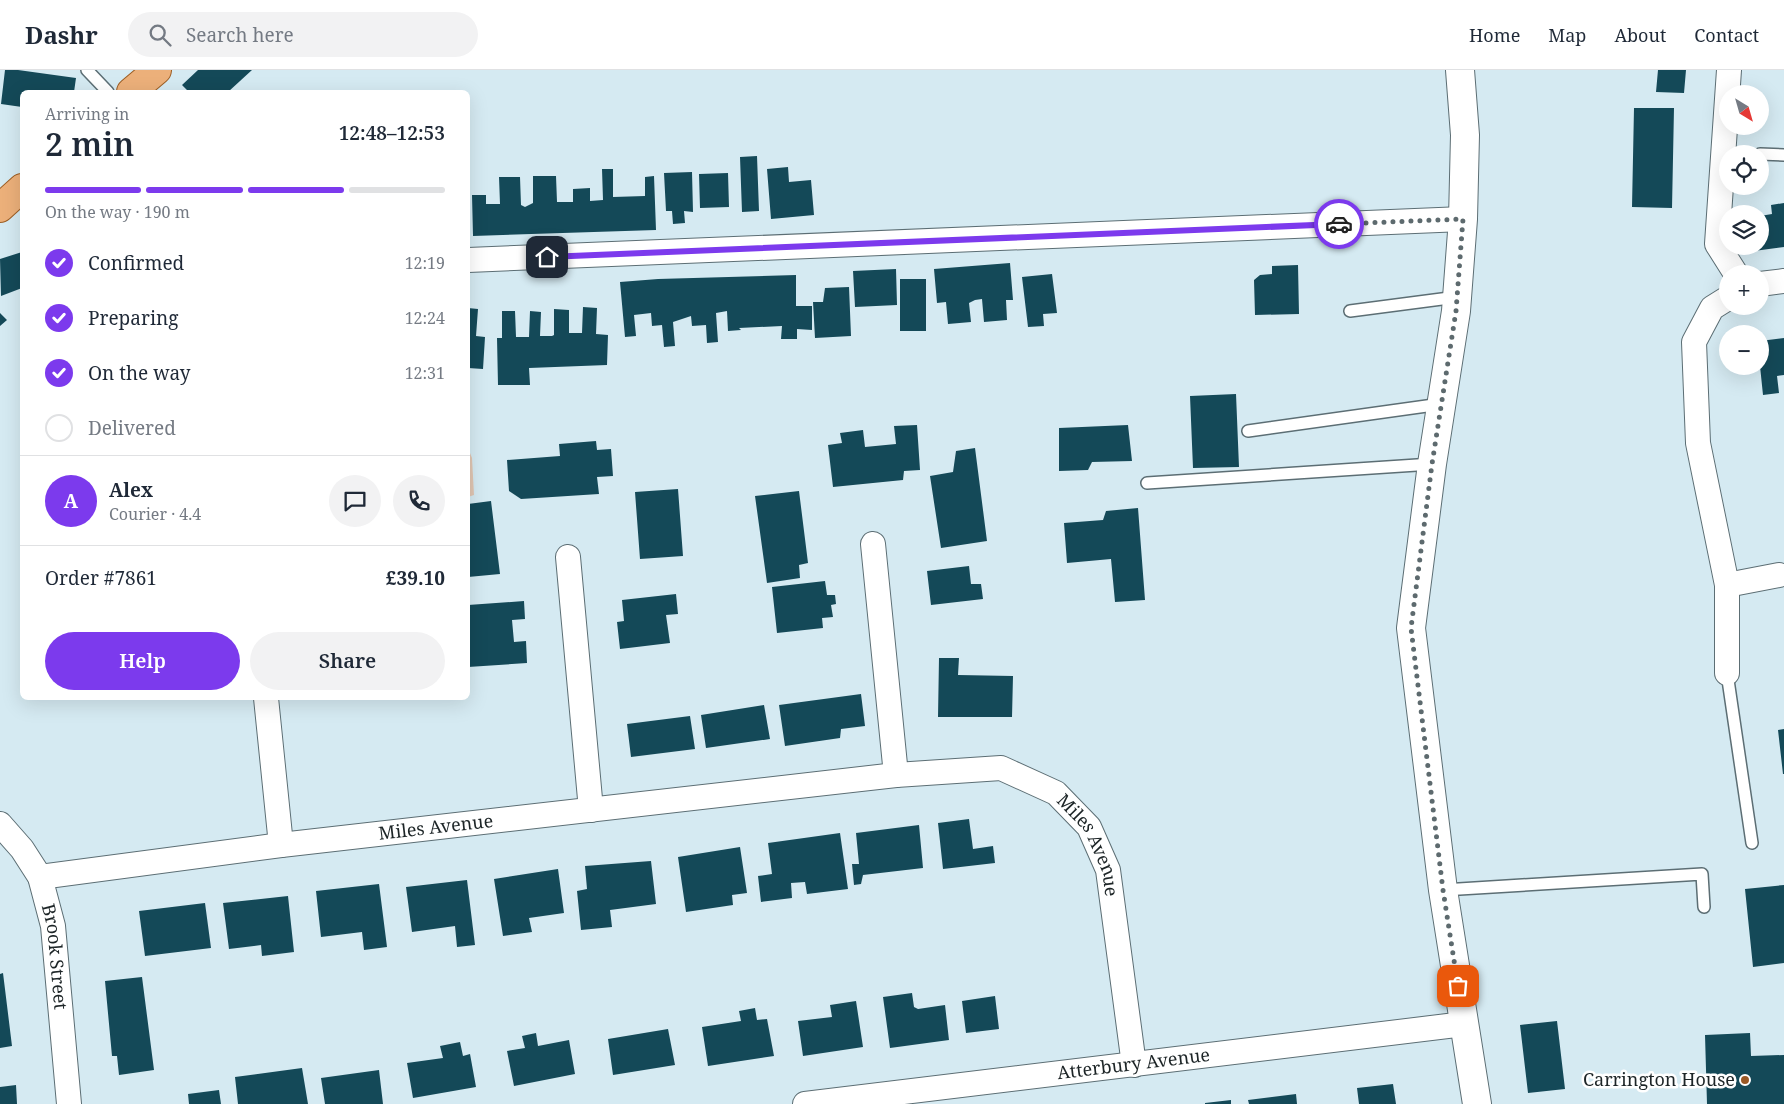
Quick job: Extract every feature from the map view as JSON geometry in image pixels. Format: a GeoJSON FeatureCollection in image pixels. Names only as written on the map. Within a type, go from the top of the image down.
{"type":"FeatureCollection","features":[{"type":"Feature","properties":{"kind":"main road"},"geometry":{"type":"LineString","coordinates":[[133,90],[157,70]]}},
{"type":"Feature","properties":{"kind":"main road"},"geometry":{"type":"LineString","coordinates":[[0,208],[20,190]]}},
{"type":"Feature","properties":{"kind":"street"},"geometry":{"type":"LineString","coordinates":[[1460,70],[1465,135],[1463,219],[1456,311],[1432,464],[1411,628],[1443,890],[1477,1104]]}},
{"type":"Feature","properties":{"kind":"street"},"geometry":{"type":"LineString","coordinates":[[1729,70],[1733,145]]}},
{"type":"Feature","properties":{"kind":"street"},"geometry":{"type":"LineString","coordinates":[[1726,195],[1717,244],[1730,265]]}},
{"type":"Feature","properties":{"kind":"street"},"geometry":{"type":"LineString","coordinates":[[470,260],[1463,219]]}},
{"type":"Feature","properties":{"kind":"street"},"geometry":{"type":"LineString","coordinates":[[1769,283],[1784,281]]}},
{"type":"Feature","properties":{"kind":"street"},"geometry":{"type":"LineString","coordinates":[[1719,304],[1712,308],[1694,342],[1698,443],[1727,585],[1727,673]]}},
{"type":"Feature","properties":{"kind":"street"},"geometry":{"type":"LineString","coordinates":[[873,544],[896,776]]}},
{"type":"Feature","properties":{"kind":"street"},"geometry":{"type":"LineString","coordinates":[[568,557],[591,810]]}},
{"type":"Feature","properties":{"kind":"street"},"geometry":{"type":"LineString","coordinates":[[1727,585],[1779,575]]}},
{"type":"Feature","properties":{"kind":"street"},"geometry":{"type":"LineString","coordinates":[[266,700],[281,844]]}},
{"type":"Feature","properties":{"kind":"street","name":"Miles Avenue"},"geometry":{"type":"LineString","coordinates":[[40,876],[281,844],[896,776],[1001,768],[1056,793],[1089,827],[1108,870],[1134,1065]]}},
{"type":"Feature","properties":{"kind":"street","name":"Brook Street"},"geometry":{"type":"LineString","coordinates":[[0,824],[22,849],[40,876],[53,926],[69,1104]]}},
{"type":"Feature","properties":{"kind":"street","name":"Atterbury Avenue"},"geometry":{"type":"LineString","coordinates":[[805,1104],[1464,1024]]}},
{"type":"Feature","properties":{"kind":"lane"},"geometry":{"type":"LineString","coordinates":[[87,70],[106,90]]}},
{"type":"Feature","properties":{"kind":"lane"},"geometry":{"type":"LineString","coordinates":[[1769,154],[1784,155]]}},
{"type":"Feature","properties":{"kind":"lane"},"geometry":{"type":"LineString","coordinates":[[1350,311],[1457,297]]}},
{"type":"Feature","properties":{"kind":"lane"},"geometry":{"type":"LineString","coordinates":[[1248,431],[1441,404]]}},
{"type":"Feature","properties":{"kind":"lane"},"geometry":{"type":"LineString","coordinates":[[1147,483],[1432,464]]}},
{"type":"Feature","properties":{"kind":"lane"},"geometry":{"type":"LineString","coordinates":[[1727,673],[1752,843]]}},
{"type":"Feature","properties":{"kind":"lane"},"geometry":{"type":"LineString","coordinates":[[1443,890],[1702,874],[1704,908]]}},
{"type":"Feature","properties":{"kind":"shaded area"},"geometry":{"type":"Polygon","coordinates":[[[470,453],[472,458],[474,495],[470,496],[470,453]]]}},
{"type":"Feature","properties":{"kind":"building"},"geometry":{"type":"Polygon","coordinates":[[[5,70],[76,78],[74,90],[20,90],[20,107],[1,104],[5,70]]]}},
{"type":"Feature","properties":{"kind":"building"},"geometry":{"type":"Polygon","coordinates":[[[198,70],[252,70],[230,90],[187,90],[182,85],[198,70]]]}},
{"type":"Feature","properties":{"kind":"building"},"geometry":{"type":"Polygon","coordinates":[[[1658,70],[1686,70],[1684,93],[1656,92],[1658,70]]]}},
{"type":"Feature","properties":{"kind":"building"},"geometry":{"type":"Polygon","coordinates":[[[1634,108],[1674,108],[1672,208],[1632,207],[1634,108]]]}},
{"type":"Feature","properties":{"kind":"building"},"geometry":{"type":"Polygon","coordinates":[[[757,156],[759,211],[742,212],[740,157],[757,156]]]}},
{"type":"Feature","properties":{"kind":"building"},"geometry":{"type":"Polygon","coordinates":[[[788,167],[789,182],[811,180],[814,215],[771,219],[767,169],[788,167]]]}},
{"type":"Feature","properties":{"kind":"building"},"geometry":{"type":"Polygon","coordinates":[[[602,169],[613,169],[613,197],[645,196],[645,177],[654,176],[656,230],[473,236],[472,195],[486,195],[486,204],[500,204],[499,177],[520,177],[521,205],[525,207],[533,203],[533,176],[556,176],[557,202],[573,202],[573,189],[590,188],[590,201],[603,200],[602,169]]]}},
{"type":"Feature","properties":{"kind":"building"},"geometry":{"type":"Polygon","coordinates":[[[692,172],[693,212],[684,211],[685,223],[673,224],[672,211],[666,211],[664,173],[692,172]]]}},
{"type":"Feature","properties":{"kind":"building"},"geometry":{"type":"Polygon","coordinates":[[[728,173],[729,207],[700,208],[699,174],[728,173]]]}},
{"type":"Feature","properties":{"kind":"building"},"geometry":{"type":"Polygon","coordinates":[[[1784,203],[1784,247],[1769,249],[1769,214],[1772,214],[1771,205],[1784,203]]]}},
{"type":"Feature","properties":{"kind":"building"},"geometry":{"type":"Polygon","coordinates":[[[20,253],[20,289],[1,296],[0,259],[20,253]]]}},
{"type":"Feature","properties":{"kind":"building"},"geometry":{"type":"Polygon","coordinates":[[[1010,263],[1013,300],[1006,300],[1007,320],[984,322],[982,299],[969,303],[971,322],[948,324],[946,302],[937,303],[934,269],[1010,263]]]}},
{"type":"Feature","properties":{"kind":"building"},"geometry":{"type":"Polygon","coordinates":[[[1298,265],[1299,314],[1255,315],[1254,280],[1260,275],[1272,274],[1272,266],[1298,265]]]}},
{"type":"Feature","properties":{"kind":"building"},"geometry":{"type":"Polygon","coordinates":[[[896,269],[897,305],[855,307],[853,271],[896,269]]]}},
{"type":"Feature","properties":{"kind":"building"},"geometry":{"type":"Polygon","coordinates":[[[1052,274],[1057,313],[1043,314],[1044,326],[1028,327],[1022,277],[1052,274]]]}},
{"type":"Feature","properties":{"kind":"building"},"geometry":{"type":"Polygon","coordinates":[[[796,275],[796,306],[812,306],[812,330],[797,329],[797,339],[781,339],[782,326],[739,328],[741,330],[728,331],[727,311],[716,313],[718,342],[707,343],[706,325],[692,326],[691,316],[673,322],[675,346],[664,347],[662,325],[652,326],[651,313],[634,315],[636,336],[625,337],[620,282],[796,275]]]}},
{"type":"Feature","properties":{"kind":"building"},"geometry":{"type":"Polygon","coordinates":[[[900,279],[926,279],[926,331],[900,331],[900,279]]]}},
{"type":"Feature","properties":{"kind":"building"},"geometry":{"type":"Polygon","coordinates":[[[849,287],[851,336],[815,338],[813,302],[823,302],[825,288],[849,287]]]}},
{"type":"Feature","properties":{"kind":"building"},"geometry":{"type":"Polygon","coordinates":[[[583,307],[597,308],[596,334],[608,335],[607,365],[529,368],[530,385],[498,385],[497,338],[502,338],[502,311],[515,311],[516,337],[529,337],[530,311],[541,312],[540,336],[552,336],[554,335],[554,309],[569,310],[569,333],[582,333],[583,307]]]}},
{"type":"Feature","properties":{"kind":"building"},"geometry":{"type":"Polygon","coordinates":[[[470,308],[478,309],[476,336],[485,337],[483,369],[470,368],[470,308]]]}},
{"type":"Feature","properties":{"kind":"building"},"geometry":{"type":"Polygon","coordinates":[[[0,313],[7,320],[0,326],[0,313]]]}},
{"type":"Feature","properties":{"kind":"building"},"geometry":{"type":"Polygon","coordinates":[[[1784,338],[1784,375],[1777,376],[1779,393],[1763,395],[1761,375],[1769,375],[1769,340],[1784,338]]]}},
{"type":"Feature","properties":{"kind":"building"},"geometry":{"type":"Polygon","coordinates":[[[1236,394],[1239,467],[1193,468],[1190,396],[1236,394]]]}},
{"type":"Feature","properties":{"kind":"building"},"geometry":{"type":"Polygon","coordinates":[[[917,425],[920,470],[904,471],[903,480],[833,487],[828,445],[842,443],[840,433],[863,430],[865,447],[896,444],[894,426],[917,425]]]}},
{"type":"Feature","properties":{"kind":"building"},"geometry":{"type":"Polygon","coordinates":[[[1128,425],[1132,461],[1092,462],[1088,470],[1059,471],[1059,428],[1128,425]]]}},
{"type":"Feature","properties":{"kind":"building"},"geometry":{"type":"Polygon","coordinates":[[[596,441],[597,450],[611,449],[613,476],[597,477],[599,494],[521,499],[509,491],[507,460],[560,456],[559,444],[596,441]]]}},
{"type":"Feature","properties":{"kind":"building"},"geometry":{"type":"Polygon","coordinates":[[[975,448],[987,541],[941,548],[930,476],[953,472],[956,451],[975,448]]]}},
{"type":"Feature","properties":{"kind":"building"},"geometry":{"type":"Polygon","coordinates":[[[678,489],[683,556],[640,559],[635,492],[678,489]]]}},
{"type":"Feature","properties":{"kind":"building"},"geometry":{"type":"Polygon","coordinates":[[[799,491],[808,563],[799,565],[800,578],[767,583],[755,496],[799,491]]]}},
{"type":"Feature","properties":{"kind":"building"},"geometry":{"type":"Polygon","coordinates":[[[491,501],[500,574],[470,577],[470,504],[491,501]]]}},
{"type":"Feature","properties":{"kind":"building"},"geometry":{"type":"Polygon","coordinates":[[[1138,508],[1145,600],[1115,602],[1111,559],[1067,563],[1064,523],[1103,520],[1106,511],[1138,508]]]}},
{"type":"Feature","properties":{"kind":"building"},"geometry":{"type":"Polygon","coordinates":[[[969,566],[971,584],[981,584],[983,599],[931,605],[927,571],[969,566]]]}},
{"type":"Feature","properties":{"kind":"building"},"geometry":{"type":"Polygon","coordinates":[[[825,581],[827,595],[835,595],[836,604],[831,605],[833,617],[822,618],[823,628],[777,633],[772,587],[825,581]]]}},
{"type":"Feature","properties":{"kind":"building"},"geometry":{"type":"Polygon","coordinates":[[[676,594],[678,614],[666,615],[670,643],[620,649],[617,622],[624,621],[622,600],[676,594]]]}},
{"type":"Feature","properties":{"kind":"building"},"geometry":{"type":"Polygon","coordinates":[[[524,601],[525,619],[512,620],[514,642],[526,641],[527,663],[470,667],[470,605],[524,601]]]}},
{"type":"Feature","properties":{"kind":"building"},"geometry":{"type":"Polygon","coordinates":[[[939,658],[959,658],[958,675],[1013,676],[1012,717],[938,717],[939,658]]]}},
{"type":"Feature","properties":{"kind":"building"},"geometry":{"type":"Polygon","coordinates":[[[861,694],[865,726],[841,729],[840,738],[785,746],[779,705],[861,694]]]}},
{"type":"Feature","properties":{"kind":"building"},"geometry":{"type":"Polygon","coordinates":[[[764,705],[770,739],[706,748],[701,715],[764,705]]]}},
{"type":"Feature","properties":{"kind":"building"},"geometry":{"type":"Polygon","coordinates":[[[690,716],[695,749],[631,757],[627,724],[690,716]]]}},
{"type":"Feature","properties":{"kind":"building"},"geometry":{"type":"Polygon","coordinates":[[[1784,729],[1784,774],[1783,774],[1778,730],[1784,729]]]}},
{"type":"Feature","properties":{"kind":"building"},"geometry":{"type":"Polygon","coordinates":[[[969,819],[973,849],[993,846],[995,863],[943,869],[938,823],[969,819]]]}},
{"type":"Feature","properties":{"kind":"building"},"geometry":{"type":"Polygon","coordinates":[[[919,825],[923,868],[863,875],[861,884],[854,885],[852,864],[859,864],[856,833],[919,825]]]}},
{"type":"Feature","properties":{"kind":"building"},"geometry":{"type":"Polygon","coordinates":[[[840,833],[848,889],[807,894],[805,882],[791,883],[792,898],[761,902],[758,876],[772,874],[768,843],[840,833]]]}},
{"type":"Feature","properties":{"kind":"building"},"geometry":{"type":"Polygon","coordinates":[[[740,847],[747,893],[732,895],[733,905],[686,912],[678,857],[740,847]]]}},
{"type":"Feature","properties":{"kind":"building"},"geometry":{"type":"Polygon","coordinates":[[[651,861],[656,904],[610,910],[612,927],[581,930],[577,891],[587,889],[585,866],[651,861]]]}},
{"type":"Feature","properties":{"kind":"building"},"geometry":{"type":"Polygon","coordinates":[[[558,869],[564,913],[529,918],[532,932],[503,936],[494,879],[558,869]]]}},
{"type":"Feature","properties":{"kind":"building"},"geometry":{"type":"Polygon","coordinates":[[[467,880],[475,945],[457,947],[455,926],[412,932],[406,887],[467,880]]]}},
{"type":"Feature","properties":{"kind":"building"},"geometry":{"type":"Polygon","coordinates":[[[379,884],[387,947],[364,950],[362,932],[321,937],[316,891],[379,884]]]}},
{"type":"Feature","properties":{"kind":"building"},"geometry":{"type":"Polygon","coordinates":[[[1784,885],[1784,963],[1753,967],[1745,889],[1784,885]]]}},
{"type":"Feature","properties":{"kind":"building"},"geometry":{"type":"Polygon","coordinates":[[[288,896],[294,952],[262,956],[261,945],[229,949],[223,903],[288,896]]]}},
{"type":"Feature","properties":{"kind":"building"},"geometry":{"type":"Polygon","coordinates":[[[205,903],[211,948],[145,956],[139,911],[205,903]]]}},
{"type":"Feature","properties":{"kind":"building"},"geometry":{"type":"Polygon","coordinates":[[[3,973],[12,1046],[0,1048],[0,974],[3,973]]]}},
{"type":"Feature","properties":{"kind":"building"},"geometry":{"type":"Polygon","coordinates":[[[142,977],[154,1070],[119,1075],[117,1056],[112,1056],[105,981],[142,977]]]}},
{"type":"Feature","properties":{"kind":"building"},"geometry":{"type":"Polygon","coordinates":[[[912,993],[914,1007],[918,1009],[945,1005],[949,1040],[890,1048],[883,997],[912,993]]]}},
{"type":"Feature","properties":{"kind":"building"},"geometry":{"type":"Polygon","coordinates":[[[995,996],[999,1029],[966,1033],[962,1001],[995,996]]]}},
{"type":"Feature","properties":{"kind":"building"},"geometry":{"type":"Polygon","coordinates":[[[856,1001],[863,1047],[803,1056],[798,1021],[832,1017],[830,1005],[856,1001]]]}},
{"type":"Feature","properties":{"kind":"building"},"geometry":{"type":"Polygon","coordinates":[[[755,1008],[757,1020],[767,1019],[774,1056],[708,1066],[702,1027],[741,1021],[739,1011],[755,1008]]]}},
{"type":"Feature","properties":{"kind":"building"},"geometry":{"type":"Polygon","coordinates":[[[1557,1021],[1565,1089],[1528,1093],[1520,1025],[1557,1021]]]}},
{"type":"Feature","properties":{"kind":"building"},"geometry":{"type":"Polygon","coordinates":[[[668,1029],[675,1065],[613,1075],[608,1039],[668,1029]]]}},
{"type":"Feature","properties":{"kind":"building"},"geometry":{"type":"Polygon","coordinates":[[[536,1033],[538,1046],[569,1040],[575,1074],[514,1086],[507,1051],[525,1048],[522,1036],[536,1033]]]}},
{"type":"Feature","properties":{"kind":"building","name":"Carrington House"},"geometry":{"type":"Polygon","coordinates":[[[1750,1033],[1751,1056],[1784,1055],[1784,1104],[1707,1104],[1705,1035],[1750,1033]]]}},
{"type":"Feature","properties":{"kind":"building"},"geometry":{"type":"Polygon","coordinates":[[[460,1042],[463,1056],[470,1054],[476,1087],[413,1098],[407,1063],[443,1058],[440,1046],[460,1042]]]}},
{"type":"Feature","properties":{"kind":"building"},"geometry":{"type":"Polygon","coordinates":[[[302,1068],[308,1104],[238,1104],[235,1077],[302,1068]]]}},
{"type":"Feature","properties":{"kind":"building"},"geometry":{"type":"Polygon","coordinates":[[[379,1070],[383,1104],[325,1104],[321,1078],[379,1070]]]}},
{"type":"Feature","properties":{"kind":"building"},"geometry":{"type":"Polygon","coordinates":[[[1393,1084],[1396,1104],[1359,1104],[1357,1088],[1393,1084]]]}},
{"type":"Feature","properties":{"kind":"building"},"geometry":{"type":"Polygon","coordinates":[[[16,1085],[17,1104],[0,1104],[0,1087],[16,1085]]]}},
{"type":"Feature","properties":{"kind":"building"},"geometry":{"type":"Polygon","coordinates":[[[219,1090],[221,1104],[189,1104],[188,1094],[219,1090]]]}},
{"type":"Feature","properties":{"kind":"building"},"geometry":{"type":"Polygon","coordinates":[[[1296,1094],[1297,1104],[1249,1104],[1248,1100],[1296,1094]]]}},
{"type":"Feature","properties":{"kind":"building"},"geometry":{"type":"Polygon","coordinates":[[[1231,1100],[1231,1104],[1205,1104],[1205,1103],[1231,1100]]]}},
{"type":"Feature","properties":{"kind":"way so far"},"geometry":{"type":"LineString","coordinates":[[1339,224],[1463,219],[1456,311],[1432,464],[1411,628],[1443,890],[1458,986]]}},
{"type":"Feature","properties":{"kind":"place","name":"Carrington House"},"geometry":{"type":"Point","coordinates":[1745,1080]}},
{"type":"Feature","properties":{"kind":"route"},"geometry":{"type":"LineString","coordinates":[[547,257],[1339,224]]}}]}
